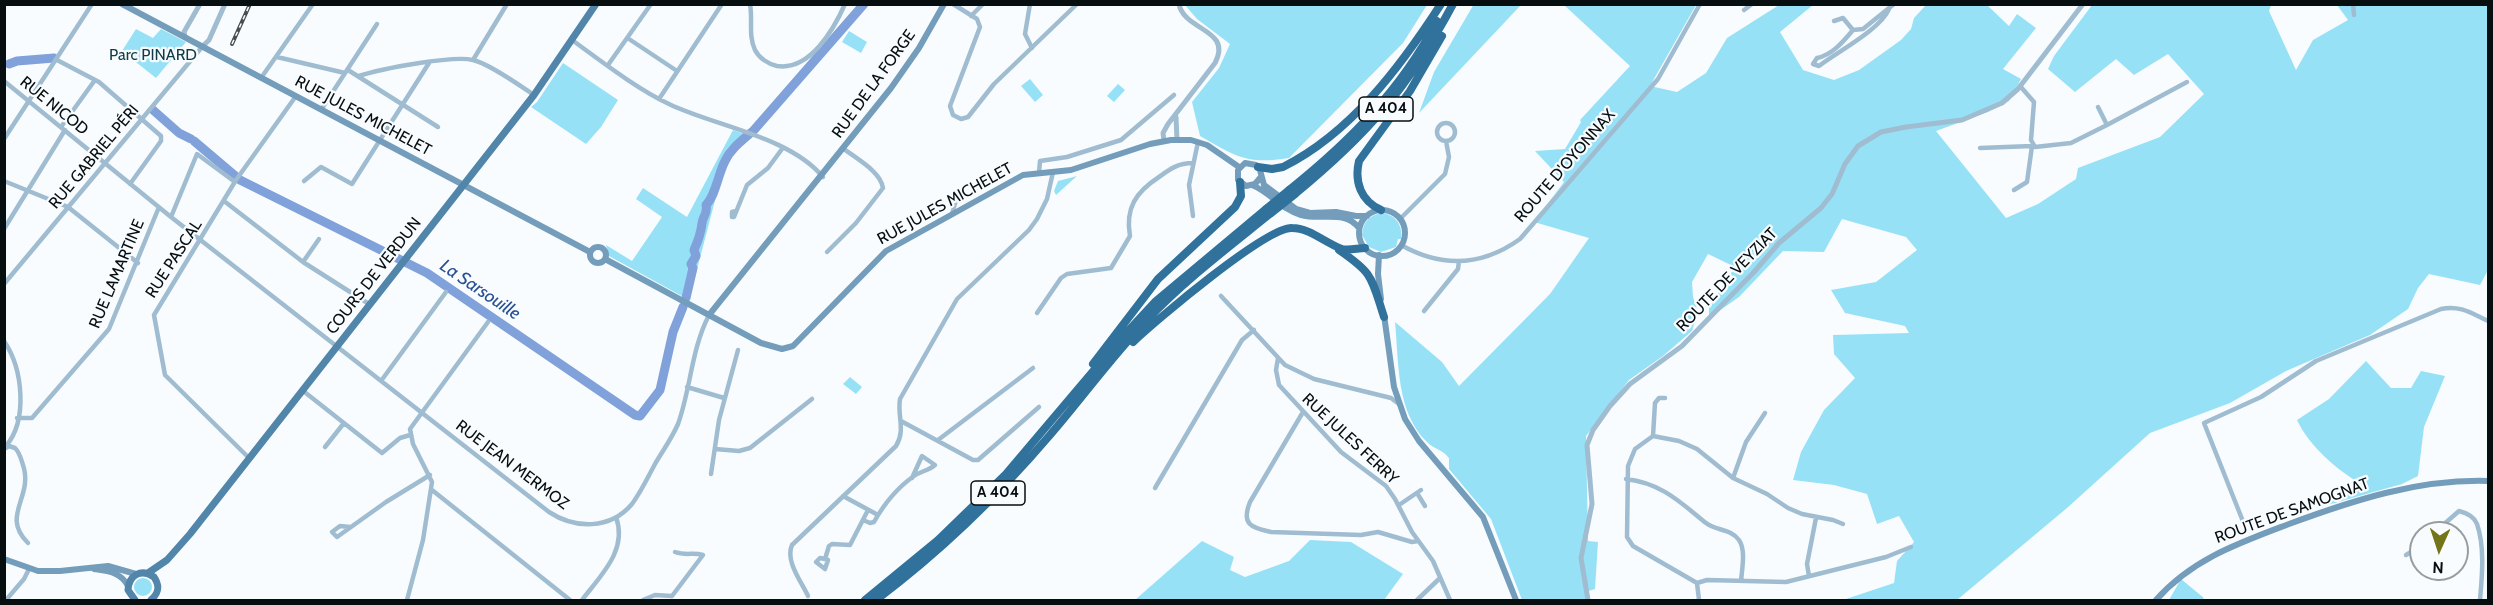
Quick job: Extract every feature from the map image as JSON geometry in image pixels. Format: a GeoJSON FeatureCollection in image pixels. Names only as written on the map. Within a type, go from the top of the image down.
{"type":"FeatureCollection","features":[{"type":"Feature","properties":{"kind":"highway"},"geometry":{"type":"LineString","coordinates":[[1258,167],[1272,170],[1289,164],[1346,122],[1394,72],[1443,4]]}},
{"type":"Feature","properties":{"kind":"highway","name":"A 404"},"geometry":{"type":"LineString","coordinates":[[1292,192],[1383,102],[1417,54],[1443,4]]}},
{"type":"Feature","properties":{"kind":"highway"},"geometry":{"type":"LineString","coordinates":[[1381,210],[1369,203],[1360,191],[1357,174],[1359,161],[1421,75],[1455,4]]}},
{"type":"Feature","properties":{"kind":"highway","name":"A 404"},"geometry":{"type":"LineString","coordinates":[[865,600],[954,526],[1006,474],[1146,310],[1181,278],[1348,149],[1387,108],[1424,57],[1455,4]]}},
{"type":"Feature","properties":{"kind":"highway"},"geometry":{"type":"LineString","coordinates":[[1042,434],[1158,279],[1238,204],[1241,196],[1240,182]]}},
{"type":"Feature","properties":{"kind":"highway","name":"A 404"},"geometry":{"type":"LineString","coordinates":[[876,600],[944,544],[993,498],[1050,436],[1104,369],[1163,303],[1268,211]]}},
{"type":"Feature","properties":{"kind":"highway"},"geometry":{"type":"LineString","coordinates":[[1104,369],[1184,297],[1282,229],[1294,228],[1343,249],[1365,248]]}},
{"type":"Feature","properties":{"kind":"highway"},"geometry":{"type":"LineString","coordinates":[[1324,240],[1357,261],[1366,270],[1374,285],[1384,316]]}},
{"type":"Feature","properties":{"kind":"main road","name":"RUE JULES MICHELET"},"geometry":{"type":"LineString","coordinates":[[122,4],[590,252]]}},
{"type":"Feature","properties":{"kind":"main road","name":"COURS DE VERDUN"},"geometry":{"type":"LineString","coordinates":[[157,582],[167,560],[534,95],[596,4]]}},
{"type":"Feature","properties":{"kind":"main road","name":"RUE DE LA FORGE"},"geometry":{"type":"LineString","coordinates":[[709,315],[823,177],[908,65],[944,4]]}},
{"type":"Feature","properties":{"kind":"main road","name":"RUE JULES MICHELET"},"geometry":{"type":"LineString","coordinates":[[604,260],[769,347],[788,349],[802,339],[886,251],[1014,178],[1028,174],[1083,168],[1164,141],[1177,140],[1207,145],[1239,167]]}},
{"type":"Feature","properties":{"kind":"main road"},"geometry":{"type":"LineString","coordinates":[[1249,162],[1258,167],[1265,186],[1299,210],[1367,216],[1381,210],[1390,211],[1400,219],[1404,232],[1401,245],[1391,253],[1379,255],[1365,248],[1361,242],[1359,228],[1354,221],[1343,217],[1306,216],[1294,213],[1252,185],[1240,182],[1237,177],[1239,167],[1249,162]]}},
{"type":"Feature","properties":{"kind":"main road"},"geometry":{"type":"LineString","coordinates":[[1252,185],[1260,177]]}},
{"type":"Feature","properties":{"kind":"main road"},"geometry":{"type":"LineString","coordinates":[[1359,228],[1367,216]]}},
{"type":"Feature","properties":{"kind":"main road"},"geometry":{"type":"LineString","coordinates":[[596,248],[602,249],[606,255],[604,260],[595,263],[591,260],[590,252],[596,248]]}},
{"type":"Feature","properties":{"kind":"main road"},"geometry":{"type":"LineString","coordinates":[[1379,255],[1378,274],[1394,387],[1399,404],[1414,434],[1483,517],[1516,600]]}},
{"type":"Feature","properties":{"kind":"main road","name":"ROUTE DE SAMOGNAT"},"geometry":{"type":"LineString","coordinates":[[2156,600],[2180,576],[2210,556],[2350,501],[2408,487],[2448,482],[2488,481]]}},
{"type":"Feature","properties":{"kind":"main road"},"geometry":{"type":"LineString","coordinates":[[4,559],[23,567],[51,571],[108,566],[136,574],[148,573],[157,582],[158,596],[151,600]]}},
{"type":"Feature","properties":{"kind":"main road","name":"COURS DE VERDUN"},"geometry":{"type":"LineString","coordinates":[[148,573],[167,560]]}},
{"type":"Feature","properties":{"kind":"main road"},"geometry":{"type":"LineString","coordinates":[[88,568],[114,572],[122,577],[135,600]]}},
{"type":"Feature","properties":{"kind":"main road"},"geometry":{"type":"LineString","coordinates":[[124,600],[136,574]]}},
{"type":"Feature","properties":{"kind":"street"},"geometry":{"type":"LineString","coordinates":[[4,139],[92,4]]}},
{"type":"Feature","properties":{"kind":"street"},"geometry":{"type":"LineString","coordinates":[[185,38],[184,32],[200,4]]}},
{"type":"Feature","properties":{"kind":"street"},"geometry":{"type":"LineString","coordinates":[[202,47],[209,40],[225,4]]}},
{"type":"Feature","properties":{"kind":"street"},"geometry":{"type":"LineString","coordinates":[[261,78],[313,4]]}},
{"type":"Feature","properties":{"kind":"street"},"geometry":{"type":"LineString","coordinates":[[473,60],[507,4]]}},
{"type":"Feature","properties":{"kind":"street"},"geometry":{"type":"LineString","coordinates":[[608,65],[651,4]]}},
{"type":"Feature","properties":{"kind":"street"},"geometry":{"type":"LineString","coordinates":[[659,99],[722,4]]}},
{"type":"Feature","properties":{"kind":"street"},"geometry":{"type":"LineString","coordinates":[[750,4],[750,31],[755,49],[767,62],[781,66],[795,64],[815,51],[835,25],[845,4]]}},
{"type":"Feature","properties":{"kind":"street"},"geometry":{"type":"LineString","coordinates":[[953,4],[978,20],[980,27],[950,106],[951,114],[957,118],[968,117],[994,84],[1077,4]]}},
{"type":"Feature","properties":{"kind":"street"},"geometry":{"type":"LineString","coordinates":[[971,16],[983,4]]}},
{"type":"Feature","properties":{"kind":"street"},"geometry":{"type":"LineString","coordinates":[[1030,4],[1025,34],[1032,48]]}},
{"type":"Feature","properties":{"kind":"street"},"geometry":{"type":"LineString","coordinates":[[1164,141],[1164,131],[1190,93],[1215,63],[1220,51],[1215,38],[1184,17],[1179,4]]}},
{"type":"Feature","properties":{"kind":"street","name":"ROUTE D'OYONNAX"},"geometry":{"type":"LineString","coordinates":[[1401,245],[1430,259],[1459,261],[1487,257],[1520,239],[1658,79],[1700,4]]}},
{"type":"Feature","properties":{"kind":"street"},"geometry":{"type":"LineString","coordinates":[[1744,10],[1752,4]]}},
{"type":"Feature","properties":{"kind":"street"},"geometry":{"type":"LineString","coordinates":[[1889,9],[1886,16],[1869,30],[1819,66],[1814,66],[1813,62],[1838,46],[1853,30],[1863,28],[1894,4]]}},
{"type":"Feature","properties":{"kind":"street","name":"ROUTE DE VEYZIAT"},"geometry":{"type":"LineString","coordinates":[[1588,600],[1581,558],[1592,504],[1587,445],[1597,424],[1630,384],[1682,346],[1779,243],[1821,207],[1832,194],[1845,164],[1858,146],[1888,130],[1953,123],[2002,103],[2020,86],[2083,4]]}},
{"type":"Feature","properties":{"kind":"street"},"geometry":{"type":"LineString","coordinates":[[2353,4],[2354,15]]}},
{"type":"Feature","properties":{"kind":"street"},"geometry":{"type":"LineString","coordinates":[[1834,21],[1843,18],[1853,30]]}},
{"type":"Feature","properties":{"kind":"street"},"geometry":{"type":"LineString","coordinates":[[321,110],[377,24]]}},
{"type":"Feature","properties":{"kind":"street"},"geometry":{"type":"LineString","coordinates":[[628,39],[677,71]]}},
{"type":"Feature","properties":{"kind":"street"},"geometry":{"type":"LineString","coordinates":[[572,40],[659,99],[674,107],[757,136],[812,166],[823,177]]}},
{"type":"Feature","properties":{"kind":"street","name":"RUE GABRIEL PÉRI"},"geometry":{"type":"LineString","coordinates":[[4,284],[202,47]]}},
{"type":"Feature","properties":{"kind":"street"},"geometry":{"type":"LineString","coordinates":[[276,57],[346,71],[359,76],[438,127]]}},
{"type":"Feature","properties":{"kind":"street"},"geometry":{"type":"LineString","coordinates":[[359,76],[457,59],[473,60],[486,65],[534,95]]}},
{"type":"Feature","properties":{"kind":"street"},"geometry":{"type":"LineString","coordinates":[[57,60],[95,80],[161,136],[161,141],[130,184]]}},
{"type":"Feature","properties":{"kind":"street"},"geometry":{"type":"LineString","coordinates":[[304,181],[321,167],[352,184],[429,63]]}},
{"type":"Feature","properties":{"kind":"street"},"geometry":{"type":"LineString","coordinates":[[4,229],[29,191],[63,128],[95,80]]}},
{"type":"Feature","properties":{"kind":"street","name":"RUE NICOD"},"geometry":{"type":"LineString","coordinates":[[4,81],[201,241]]}},
{"type":"Feature","properties":{"kind":"street"},"geometry":{"type":"LineString","coordinates":[[1980,148],[2032,146],[2039,148],[2071,143],[2187,82]]}},
{"type":"Feature","properties":{"kind":"street"},"geometry":{"type":"LineString","coordinates":[[2014,190],[2027,182],[2032,146],[2034,102],[2020,86]]}},
{"type":"Feature","properties":{"kind":"street"},"geometry":{"type":"LineString","coordinates":[[1039,173],[1040,161],[1067,157],[1121,140],[1174,95]]}},
{"type":"Feature","properties":{"kind":"street","name":"RUE PASCAL"},"geometry":{"type":"LineString","coordinates":[[249,458],[165,375],[155,312],[237,180],[296,96]]}},
{"type":"Feature","properties":{"kind":"street"},"geometry":{"type":"LineString","coordinates":[[2098,107],[2107,125]]}},
{"type":"Feature","properties":{"kind":"street"},"geometry":{"type":"LineString","coordinates":[[1177,140],[1175,122],[1178,112]]}},
{"type":"Feature","properties":{"kind":"street"},"geometry":{"type":"LineString","coordinates":[[1400,219],[1445,174],[1449,157],[1446,141]]}},
{"type":"Feature","properties":{"kind":"street"},"geometry":{"type":"LineString","coordinates":[[1193,216],[1189,185],[1198,142]]}},
{"type":"Feature","properties":{"kind":"street"},"geometry":{"type":"LineString","coordinates":[[736,211],[747,185],[768,168],[782,149]]}},
{"type":"Feature","properties":{"kind":"street"},"geometry":{"type":"LineString","coordinates":[[827,252],[856,223],[883,188],[882,182],[844,149]]}},
{"type":"Feature","properties":{"kind":"street"},"geometry":{"type":"LineString","coordinates":[[171,217],[197,154],[237,180]]}},
{"type":"Feature","properties":{"kind":"street"},"geometry":{"type":"LineString","coordinates":[[1037,313],[1061,278],[1067,274],[1111,267],[1130,236],[1128,223],[1131,208],[1140,191],[1175,165],[1193,163]]}},
{"type":"Feature","properties":{"kind":"street"},"geometry":{"type":"LineString","coordinates":[[808,596],[791,561],[790,548],[896,446],[901,438],[900,399],[957,299],[1029,230],[1043,208],[1053,172]]}},
{"type":"Feature","properties":{"kind":"street"},"geometry":{"type":"LineString","coordinates":[[4,181],[68,207],[138,263]]}},
{"type":"Feature","properties":{"kind":"street"},"geometry":{"type":"LineString","coordinates":[[952,214],[958,193]]}},
{"type":"Feature","properties":{"kind":"street"},"geometry":{"type":"LineString","coordinates":[[224,201],[303,262],[369,304]]}},
{"type":"Feature","properties":{"kind":"street","name":"RUE LAMARTINE"},"geometry":{"type":"LineString","coordinates":[[17,418],[32,417],[103,339],[115,318],[159,207]]}},
{"type":"Feature","properties":{"kind":"street"},"geometry":{"type":"LineString","coordinates":[[303,262],[320,239]]}},
{"type":"Feature","properties":{"kind":"street","name":"RUE JEAN MERMOZ"},"geometry":{"type":"LineString","coordinates":[[201,241],[561,519],[580,524],[590,525],[616,517],[636,498],[677,425],[698,339],[709,315]]}},
{"type":"Feature","properties":{"kind":"street"},"geometry":{"type":"LineString","coordinates":[[1424,311],[1458,269],[1459,261]]}},
{"type":"Feature","properties":{"kind":"street"},"geometry":{"type":"LineString","coordinates":[[381,381],[446,292]]}},
{"type":"Feature","properties":{"kind":"street"},"geometry":{"type":"LineString","coordinates":[[1221,296],[1285,365],[1314,379],[1390,398],[1399,404]]}},
{"type":"Feature","properties":{"kind":"street"},"geometry":{"type":"LineString","coordinates":[[2246,529],[2204,423],[2261,397],[2316,361],[2440,309],[2462,308],[2488,321]]}},
{"type":"Feature","properties":{"kind":"street"},"geometry":{"type":"LineString","coordinates":[[407,600],[420,553],[432,490],[430,475],[412,444],[410,435],[412,426],[488,322]]}},
{"type":"Feature","properties":{"kind":"street"},"geometry":{"type":"LineString","coordinates":[[1155,488],[1242,340],[1254,330]]}},
{"type":"Feature","properties":{"kind":"street"},"geometry":{"type":"LineString","coordinates":[[4,341],[11,351],[19,382],[14,435],[26,483],[14,523],[20,537],[28,543]]}},
{"type":"Feature","properties":{"kind":"street"},"geometry":{"type":"LineString","coordinates":[[711,474],[724,398],[738,350]]}},
{"type":"Feature","properties":{"kind":"street","name":"RUE JULES FERRY"},"geometry":{"type":"LineString","coordinates":[[1278,358],[1276,377],[1279,385],[1349,459],[1386,486],[1418,541],[1433,561],[1450,600]]}},
{"type":"Feature","properties":{"kind":"street"},"geometry":{"type":"LineString","coordinates":[[938,440],[1034,369]]}},
{"type":"Feature","properties":{"kind":"street"},"geometry":{"type":"LineString","coordinates":[[687,387],[724,398]]}},
{"type":"Feature","properties":{"kind":"street"},"geometry":{"type":"LineString","coordinates":[[1390,398],[1394,387]]}},
{"type":"Feature","properties":{"kind":"street"},"geometry":{"type":"LineString","coordinates":[[302,390],[382,453],[400,438],[410,435]]}},
{"type":"Feature","properties":{"kind":"street"},"geometry":{"type":"LineString","coordinates":[[1653,436],[1655,403],[1659,398],[1665,398]]}},
{"type":"Feature","properties":{"kind":"street"},"geometry":{"type":"LineString","coordinates":[[715,449],[740,451],[750,448],[812,399]]}},
{"type":"Feature","properties":{"kind":"street"},"geometry":{"type":"LineString","coordinates":[[901,422],[973,460],[978,460],[1039,407]]}},
{"type":"Feature","properties":{"kind":"street"},"geometry":{"type":"LineString","coordinates":[[1303,412],[1250,502],[1245,515],[1248,523],[1258,530],[1271,532],[1361,535],[1378,532],[1412,542],[1418,541]]}},
{"type":"Feature","properties":{"kind":"street"},"geometry":{"type":"LineString","coordinates":[[1733,478],[1746,442],[1765,413]]}},
{"type":"Feature","properties":{"kind":"street"},"geometry":{"type":"LineString","coordinates":[[325,447],[344,423]]}},
{"type":"Feature","properties":{"kind":"street"},"geometry":{"type":"LineString","coordinates":[[4,449],[14,435]]}},
{"type":"Feature","properties":{"kind":"street"},"geometry":{"type":"LineString","coordinates":[[1843,524],[1788,508],[1767,494],[1733,478],[1697,449],[1679,441],[1653,436],[1635,449],[1628,466],[1626,479],[1628,542],[1697,583],[1707,580],[1786,582],[1886,557],[1911,547]]}},
{"type":"Feature","properties":{"kind":"street"},"geometry":{"type":"LineString","coordinates":[[4,449],[13,447],[18,452]]}},
{"type":"Feature","properties":{"kind":"street"},"geometry":{"type":"LineString","coordinates":[[863,520],[874,522],[884,504],[912,478],[930,470],[935,465],[922,456],[912,478]]}},
{"type":"Feature","properties":{"kind":"street"},"geometry":{"type":"LineString","coordinates":[[350,527],[430,475]]}},
{"type":"Feature","properties":{"kind":"street"},"geometry":{"type":"LineString","coordinates":[[1626,479],[1639,480],[1668,492],[1706,523],[1726,530],[1738,539],[1743,550],[1741,581]]}},
{"type":"Feature","properties":{"kind":"street"},"geometry":{"type":"LineString","coordinates":[[432,490],[570,600]]}},
{"type":"Feature","properties":{"kind":"street","name":"RUE JULES FERRY"},"geometry":{"type":"LineString","coordinates":[[1399,505],[1419,491],[1425,506]]}},
{"type":"Feature","properties":{"kind":"street"},"geometry":{"type":"LineString","coordinates":[[843,496],[878,514]]}},
{"type":"Feature","properties":{"kind":"street"},"geometry":{"type":"LineString","coordinates":[[825,559],[829,546],[832,544],[850,545],[868,510]]}},
{"type":"Feature","properties":{"kind":"street"},"geometry":{"type":"LineString","coordinates":[[2448,521],[2459,511],[2469,513],[2477,523],[2481,546],[2480,600]]}},
{"type":"Feature","properties":{"kind":"street"},"geometry":{"type":"LineString","coordinates":[[582,600],[617,551],[620,536],[616,517]]}},
{"type":"Feature","properties":{"kind":"street"},"geometry":{"type":"LineString","coordinates":[[1809,576],[1807,564],[1816,518]]}},
{"type":"Feature","properties":{"kind":"street"},"geometry":{"type":"LineString","coordinates":[[644,600],[656,595],[672,596],[703,555],[696,552],[684,555],[675,552]]}},
{"type":"Feature","properties":{"kind":"street"},"geometry":{"type":"LineString","coordinates":[[6,600],[24,579],[23,567]]}},
{"type":"Feature","properties":{"kind":"street"},"geometry":{"type":"LineString","coordinates":[[1418,600],[1439,579]]}},
{"type":"Feature","properties":{"kind":"street"},"geometry":{"type":"LineString","coordinates":[[1697,583],[1699,600]]}},
{"type":"Feature","properties":{"kind":"green space"},"geometry":{"type":"Polygon","coordinates":[[[1474,4],[1521,5],[1419,113],[1434,72],[1474,4]]]}},
{"type":"Feature","properties":{"kind":"green space"},"geometry":{"type":"Polygon","coordinates":[[[1185,5],[1427,5],[1403,43],[1289,158],[1262,160],[1232,154],[1200,136],[1192,102],[1219,68],[1230,44],[1197,19],[1185,5]]]}},
{"type":"Feature","properties":{"kind":"green space"},"geometry":{"type":"Polygon","coordinates":[[[1564,5],[1696,5],[1650,86],[1677,92],[1706,73],[1727,38],[1779,5],[1813,5],[1780,32],[1803,70],[1834,80],[1859,70],[1901,40],[1911,29],[1914,18],[1926,5],[1987,5],[2009,26],[2017,14],[2036,28],[2003,69],[2021,79],[2009,101],[1988,112],[1936,131],[2006,218],[2038,204],[2076,179],[2078,168],[2160,137],[2204,94],[2168,54],[2134,75],[2116,59],[2075,92],[2048,69],[2054,56],[2092,5],[2271,5],[2269,11],[2296,70],[2313,40],[2348,20],[2337,5],[2488,5],[2488,270],[2480,285],[2429,274],[2418,288],[2408,309],[2370,335],[2286,371],[2230,403],[2150,433],[2067,508],[1957,600],[1843,600],[1894,583],[1897,561],[1914,542],[1899,516],[1877,524],[1867,494],[1834,485],[1793,480],[1801,452],[1824,410],[1855,378],[1834,354],[1833,335],[1909,333],[1905,326],[1845,313],[1831,290],[1876,282],[1917,250],[1906,237],[1842,219],[1824,252],[1783,251],[1739,297],[1709,318],[1709,307],[1735,267],[1708,254],[1692,282],[1693,297],[1698,312],[1692,331],[1663,356],[1629,380],[1586,436],[1588,541],[1598,542],[1595,589],[1585,592],[1586,600],[1522,600],[1491,519],[1449,469],[1449,458],[1427,442],[1409,416],[1401,386],[1395,322],[1442,362],[1459,386],[1550,294],[1589,238],[1534,222],[1564,182],[1535,151],[1565,149],[1581,122],[1580,120],[1630,66],[1564,5]]]}},
{"type":"Feature","properties":{"kind":"green space","name":"Parc PINARD"},"geometry":{"type":"Polygon","coordinates":[[[136,29],[153,38],[161,29],[186,42],[156,78],[122,51],[136,29]]]}},
{"type":"Feature","properties":{"kind":"green space"},"geometry":{"type":"Polygon","coordinates":[[[849,31],[867,42],[861,53],[842,42],[849,31]]]}},
{"type":"Feature","properties":{"kind":"green space"},"geometry":{"type":"Polygon","coordinates":[[[563,63],[618,100],[601,127],[586,144],[531,107],[537,102],[563,63]]]}},
{"type":"Feature","properties":{"kind":"green space"},"geometry":{"type":"Polygon","coordinates":[[[1030,79],[1043,95],[1035,102],[1021,86],[1030,79]]]}},
{"type":"Feature","properties":{"kind":"green space"},"geometry":{"type":"Polygon","coordinates":[[[1118,84],[1125,90],[1114,102],[1107,96],[1118,84]]]}},
{"type":"Feature","properties":{"kind":"green space"},"geometry":{"type":"Polygon","coordinates":[[[733,130],[747,135],[734,147],[724,166],[689,300],[609,256],[606,245],[632,261],[662,217],[636,199],[643,188],[687,217],[733,130]]]}},
{"type":"Feature","properties":{"kind":"green space"},"geometry":{"type":"Polygon","coordinates":[[[1077,176],[1056,195],[1054,191],[1058,181],[1077,176]]]}},
{"type":"Feature","properties":{"kind":"green space"},"geometry":{"type":"Polygon","coordinates":[[[1382,213],[1395,218],[1398,222],[1401,239],[1398,239],[1396,247],[1381,252],[1369,247],[1362,235],[1368,220],[1382,213]]]}},
{"type":"Feature","properties":{"kind":"green space"},"geometry":{"type":"Polygon","coordinates":[[[2366,361],[2391,388],[2411,388],[2421,371],[2445,376],[2424,427],[2418,476],[2402,484],[2317,508],[2318,504],[2361,488],[2361,484],[2324,457],[2302,430],[2297,420],[2329,399],[2366,361]]]}},
{"type":"Feature","properties":{"kind":"green space"},"geometry":{"type":"Polygon","coordinates":[[[850,377],[862,387],[856,394],[843,384],[850,377]]]}},
{"type":"Feature","properties":{"kind":"green space"},"geometry":{"type":"Polygon","coordinates":[[[1310,540],[1351,542],[1403,574],[1384,600],[1135,600],[1202,541],[1234,557],[1230,570],[1245,577],[1289,561],[1310,540]]]}},
{"type":"Feature","properties":{"kind":"green space"},"geometry":{"type":"Polygon","coordinates":[[[139,578],[147,578],[152,583],[150,594],[139,596],[134,591],[134,583],[139,578]]]}},
{"type":"Feature","properties":{"kind":"green space"},"geometry":{"type":"Polygon","coordinates":[[[2181,579],[2204,598],[2201,600],[2169,600],[2181,579]]]}},
{"type":"Feature","properties":{"kind":"waterway","name":"La Sarsouille"},"geometry":{"type":"LineString","coordinates":[[686,298],[693,268],[691,264],[696,256],[694,250],[700,236],[706,205],[728,156],[754,130],[864,4]]}},
{"type":"Feature","properties":{"kind":"waterway","name":"La Sarsouille"},"geometry":{"type":"LineString","coordinates":[[9,64],[17,61],[54,58]]}},
{"type":"Feature","properties":{"kind":"waterway","name":"La Sarsouille"},"geometry":{"type":"LineString","coordinates":[[153,110],[179,133],[191,139]]}},
{"type":"Feature","properties":{"kind":"waterway","name":"La Sarsouille"},"geometry":{"type":"LineString","coordinates":[[194,141],[240,180],[427,273],[635,415],[640,416],[660,390],[673,332],[683,307]]}},
{"type":"Feature","properties":{"kind":"railway"},"geometry":{"type":"LineString","coordinates":[[232,44],[250,4]]}}]}
